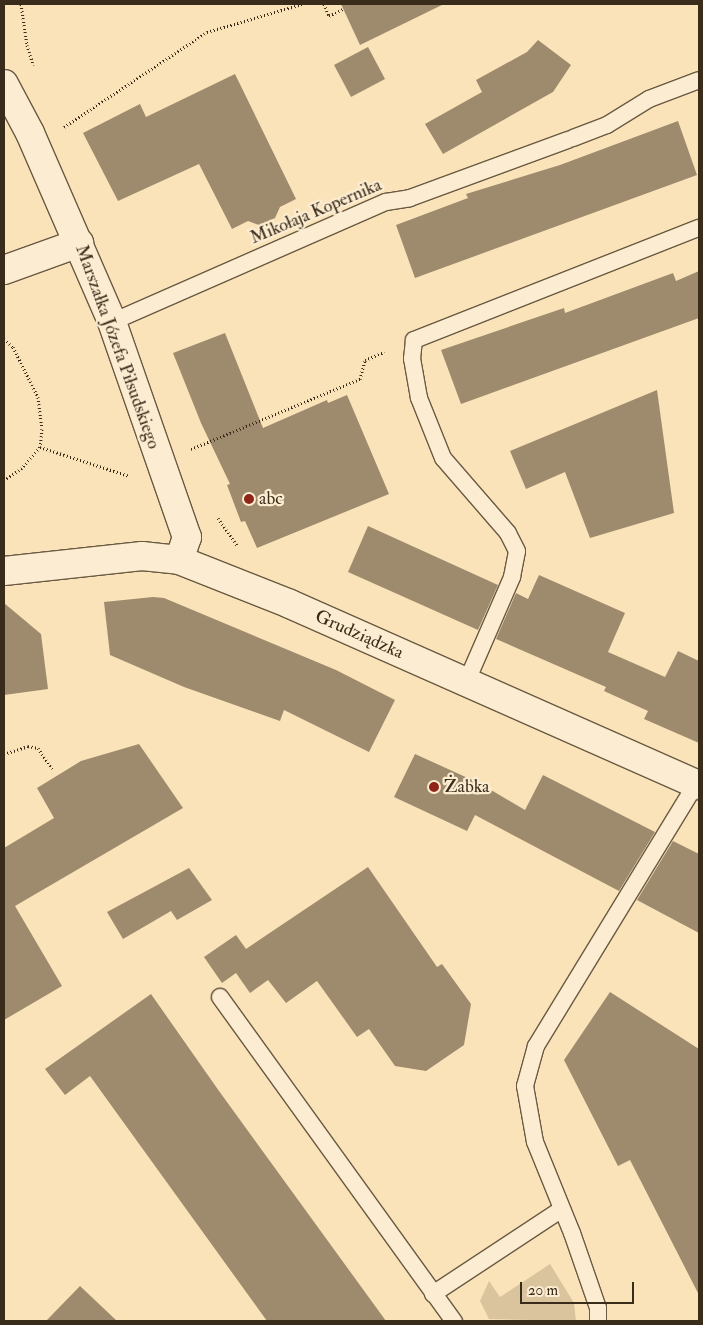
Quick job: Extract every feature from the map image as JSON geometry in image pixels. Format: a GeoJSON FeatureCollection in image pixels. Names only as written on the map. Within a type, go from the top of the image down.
{"type":"FeatureCollection","features":[{"type":"Feature","properties":{"kind":"street","name":"Marszałka Józefa Piłsudskiego"},"geometry":{"type":"LineString","coordinates":[[4,84],[30,133],[112,322],[187,537],[179,560]]}},
{"type":"Feature","properties":{"kind":"street"},"geometry":{"type":"LineString","coordinates":[[4,270],[79,243]]}},
{"type":"Feature","properties":{"kind":"street","name":"Grudziądzka"},"geometry":{"type":"LineString","coordinates":[[4,571],[142,556],[179,560],[290,604],[698,785]]}},
{"type":"Feature","properties":{"kind":"lane","name":"Mikołaja Kopernika"},"geometry":{"type":"LineString","coordinates":[[112,322],[386,202],[410,198],[607,125],[649,99],[699,80]]}},
{"type":"Feature","properties":{"kind":"lane"},"geometry":{"type":"LineString","coordinates":[[466,682],[512,578],[517,551],[508,533],[443,458],[419,398],[412,359],[414,340],[699,228]]}},
{"type":"Feature","properties":{"kind":"lane"},"geometry":{"type":"LineString","coordinates":[[598,1321],[598,1308],[562,1208],[535,1142],[524,1086],[536,1046],[698,785]]}},
{"type":"Feature","properties":{"kind":"lane"},"geometry":{"type":"LineString","coordinates":[[220,997],[454,1321]]}},
{"type":"Feature","properties":{"kind":"lane"},"geometry":{"type":"LineString","coordinates":[[433,1294],[562,1208]]}},
{"type":"Feature","properties":{"kind":"path"},"geometry":{"type":"LineString","coordinates":[[56,132],[207,32],[302,4]]}},
{"type":"Feature","properties":{"kind":"path"},"geometry":{"type":"LineString","coordinates":[[324,4],[328,16],[343,9]]}},
{"type":"Feature","properties":{"kind":"path"},"geometry":{"type":"LineString","coordinates":[[4,339],[13,347],[38,397],[42,429],[40,447],[22,468],[4,480]]}},
{"type":"Feature","properties":{"kind":"path"},"geometry":{"type":"LineString","coordinates":[[188,450],[360,379],[365,360],[414,340]]}},
{"type":"Feature","properties":{"kind":"path"},"geometry":{"type":"LineString","coordinates":[[4,754],[28,746],[38,748],[52,769]]}},
{"type":"Feature","properties":{"kind":"shaded area"},"geometry":{"type":"Polygon","coordinates":[[[550,1264],[574,1303],[576,1321],[489,1319],[480,1301],[489,1281],[500,1297],[550,1264]]]}},
{"type":"Feature","properties":{"kind":"building"},"geometry":{"type":"Polygon","coordinates":[[[341,4],[444,4],[360,45],[341,4]]]}},
{"type":"Feature","properties":{"kind":"building"},"geometry":{"type":"Polygon","coordinates":[[[538,40],[571,65],[553,92],[443,154],[425,124],[482,92],[476,80],[527,52],[538,40]]]}},
{"type":"Feature","properties":{"kind":"building"},"geometry":{"type":"Polygon","coordinates":[[[368,47],[385,79],[351,97],[334,65],[368,47]]]}},
{"type":"Feature","properties":{"kind":"building"},"geometry":{"type":"Polygon","coordinates":[[[235,74],[296,199],[280,207],[275,218],[259,225],[248,221],[232,229],[199,164],[118,201],[83,133],[140,104],[146,117],[235,74]]]}},
{"type":"Feature","properties":{"kind":"building"},"geometry":{"type":"Polygon","coordinates":[[[678,121],[697,175],[415,278],[396,225],[468,198],[466,194],[560,165],[678,121]]]}},
{"type":"Feature","properties":{"kind":"building"},"geometry":{"type":"Polygon","coordinates":[[[699,271],[699,318],[461,404],[441,350],[564,308],[565,313],[673,273],[676,281],[699,271]]]}},
{"type":"Feature","properties":{"kind":"building"},"geometry":{"type":"Polygon","coordinates":[[[225,333],[263,428],[327,400],[328,403],[347,395],[389,494],[257,548],[245,521],[241,522],[227,485],[230,484],[201,423],[173,353],[225,333]]]}},
{"type":"Feature","properties":{"kind":"building"},"geometry":{"type":"Polygon","coordinates":[[[657,390],[674,513],[590,538],[565,472],[526,489],[510,451],[657,390]]]}},
{"type":"Feature","properties":{"kind":"building"},"geometry":{"type":"Polygon","coordinates":[[[368,526],[498,585],[478,630],[348,572],[368,526]]]}},
{"type":"Feature","properties":{"kind":"building"},"geometry":{"type":"Polygon","coordinates":[[[539,575],[625,613],[608,652],[665,677],[678,651],[699,661],[699,743],[644,719],[648,711],[604,691],[606,687],[496,639],[516,593],[528,599],[539,575]]]}},
{"type":"Feature","properties":{"kind":"building"},"geometry":{"type":"Polygon","coordinates":[[[153,597],[164,598],[336,670],[395,700],[369,752],[284,710],[280,721],[184,687],[110,655],[104,602],[153,597]]]}},
{"type":"Feature","properties":{"kind":"building"},"geometry":{"type":"Polygon","coordinates":[[[4,603],[41,634],[48,689],[4,695],[4,603]]]}},
{"type":"Feature","properties":{"kind":"building"},"geometry":{"type":"Polygon","coordinates":[[[139,744],[183,808],[15,906],[62,986],[4,1020],[4,848],[54,818],[37,788],[81,761],[139,744]]]}},
{"type":"Feature","properties":{"kind":"building"},"geometry":{"type":"Polygon","coordinates":[[[415,754],[481,784],[525,810],[543,775],[655,832],[619,891],[475,815],[467,831],[394,797],[415,754]]]}},
{"type":"Feature","properties":{"kind":"building"},"geometry":{"type":"Polygon","coordinates":[[[673,841],[699,854],[699,933],[637,900],[673,841]]]}},
{"type":"Feature","properties":{"kind":"building"},"geometry":{"type":"Polygon","coordinates":[[[368,867],[437,967],[442,964],[471,1004],[464,1045],[426,1071],[395,1066],[369,1029],[357,1037],[317,981],[286,1003],[268,980],[250,993],[236,973],[222,983],[204,957],[236,935],[246,949],[368,867]]]}},
{"type":"Feature","properties":{"kind":"building"},"geometry":{"type":"Polygon","coordinates":[[[189,868],[212,900],[177,920],[171,911],[123,939],[107,912],[189,868]]]}},
{"type":"Feature","properties":{"kind":"building"},"geometry":{"type":"Polygon","coordinates":[[[610,992],[699,1049],[699,1295],[630,1160],[618,1166],[564,1060],[610,992]]]}},
{"type":"Feature","properties":{"kind":"building"},"geometry":{"type":"Polygon","coordinates":[[[151,994],[386,1321],[267,1321],[90,1076],[65,1095],[45,1069],[151,994]]]}},
{"type":"Feature","properties":{"kind":"building"},"geometry":{"type":"Polygon","coordinates":[[[80,1286],[117,1321],[46,1321],[80,1286]]]}},
{"type":"Feature","properties":{"kind":"place","name":"abc"},"geometry":{"type":"Point","coordinates":[249,499]}},
{"type":"Feature","properties":{"kind":"place","name":"Żabka"},"geometry":{"type":"Point","coordinates":[434,787]}}]}
